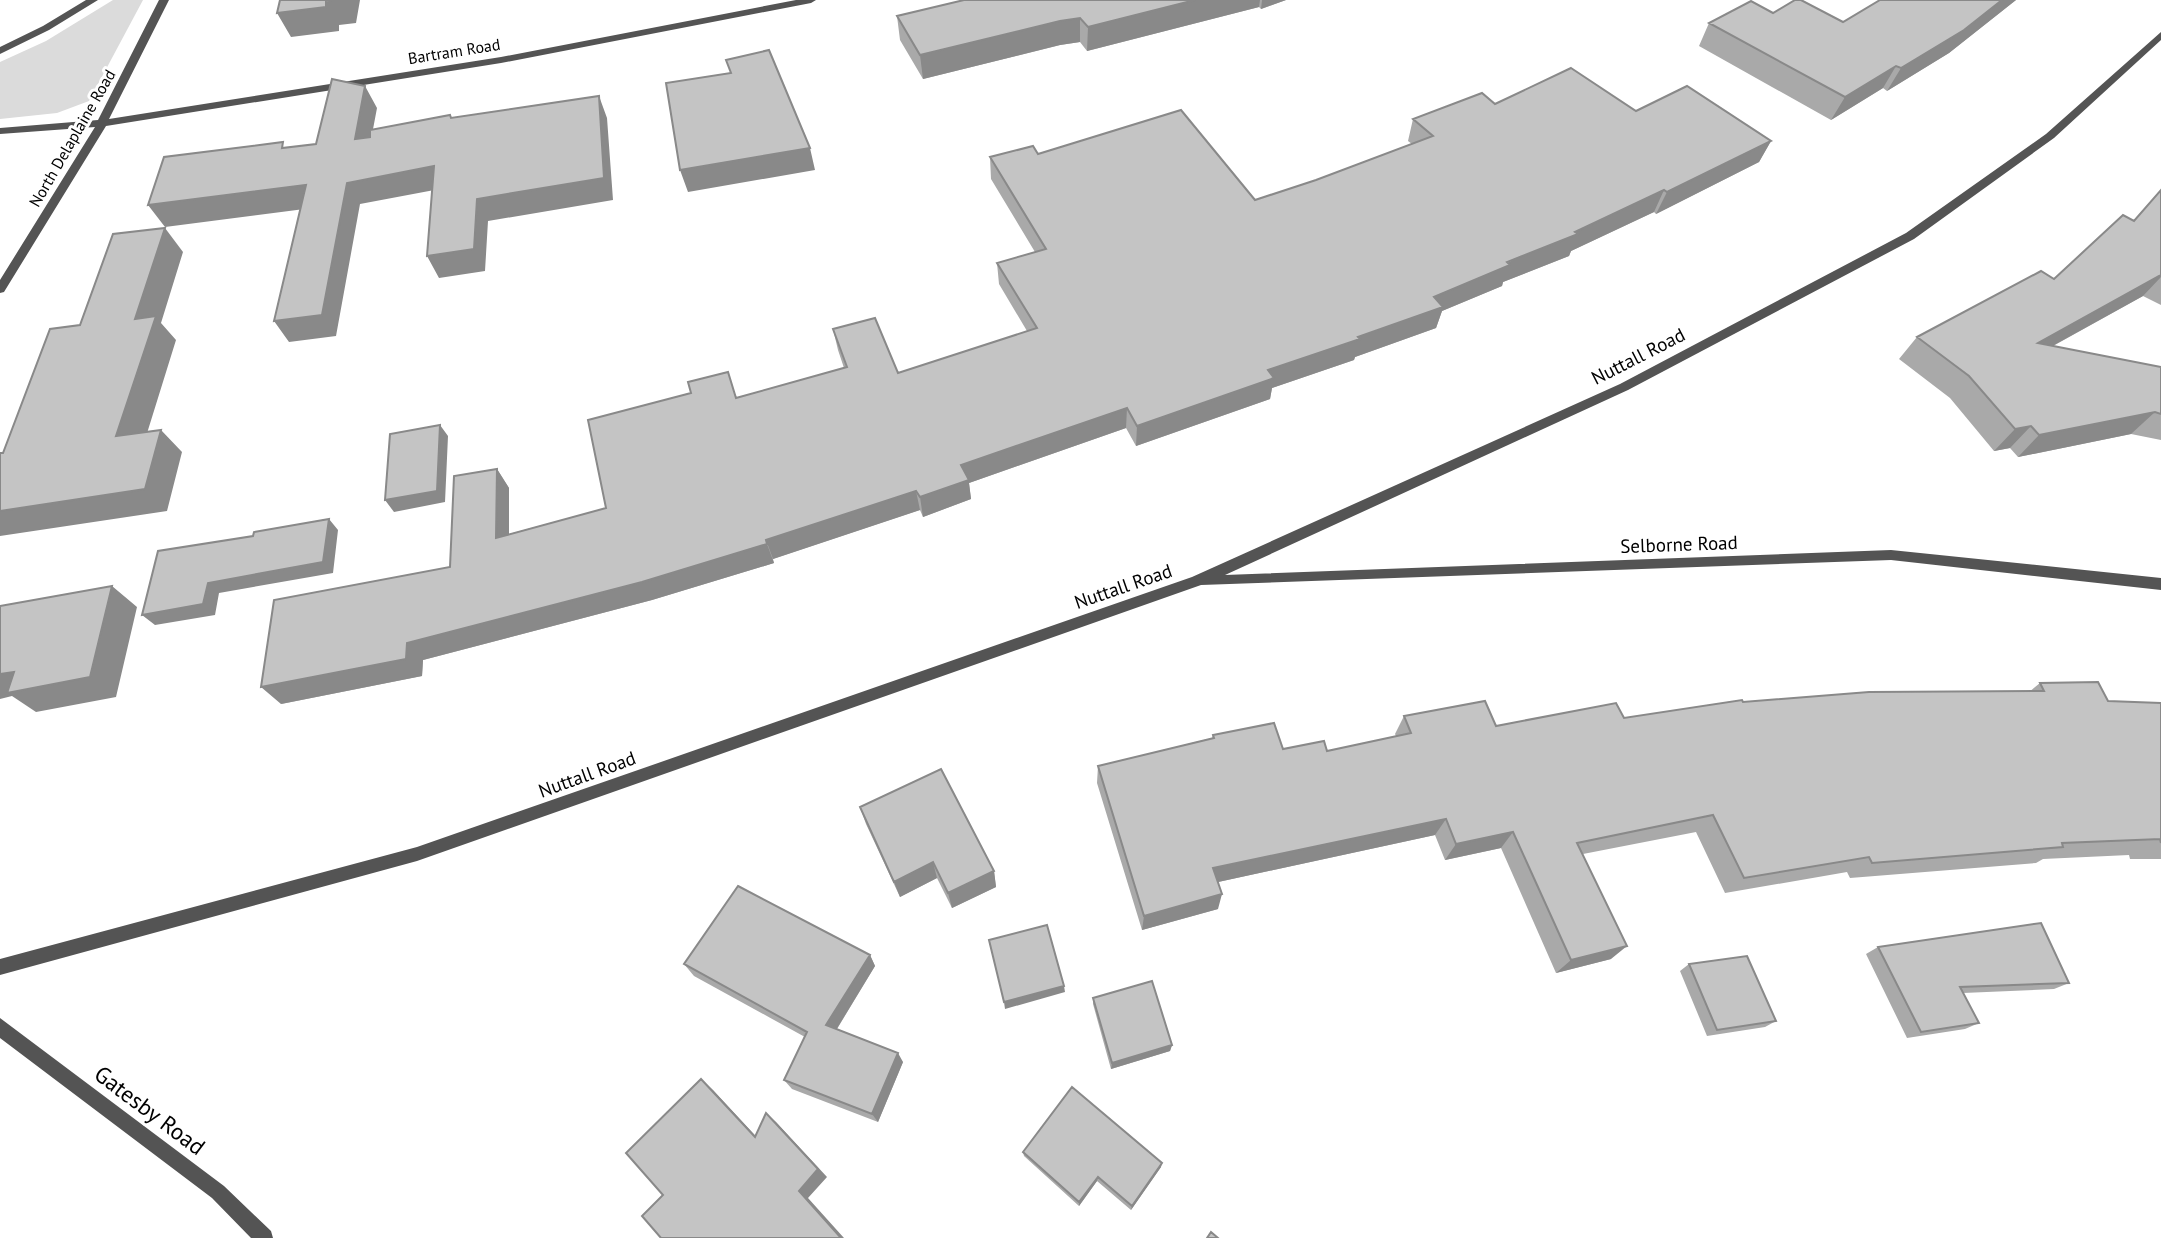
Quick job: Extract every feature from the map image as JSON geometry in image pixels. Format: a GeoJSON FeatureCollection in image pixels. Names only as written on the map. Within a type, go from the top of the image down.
{"type":"FeatureCollection","features":[{"type":"Feature","properties":{"kind":"street"},"geometry":{"type":"LineString","coordinates":[[0,51],[93,0]]}},
{"type":"Feature","properties":{"kind":"street","name":"North Delaplaine Road"},"geometry":{"type":"LineString","coordinates":[[0,289],[102,123],[164,0]]}},
{"type":"Feature","properties":{"kind":"street","name":"Bartram Road"},"geometry":{"type":"LineString","coordinates":[[0,131],[102,123],[500,60],[811,0]]}},
{"type":"Feature","properties":{"kind":"street","name":"Nuttall Road"},"geometry":{"type":"LineString","coordinates":[[0,967],[417,854],[1197,581],[1624,387],[1910,236],[2050,136],[2161,35]]}},
{"type":"Feature","properties":{"kind":"street","name":"Selborne Road"},"geometry":{"type":"LineString","coordinates":[[1197,581],[1891,555],[2161,584]]}},
{"type":"Feature","properties":{"kind":"street","name":"Gatesby Road"},"geometry":{"type":"LineString","coordinates":[[0,1027],[218,1192],[264,1238]]}},
{"type":"Feature","properties":{"kind":"shaded area"},"geometry":{"type":"Polygon","coordinates":[[[113,0],[143,0],[89,101],[57,113],[0,119],[0,62],[46,41],[113,0]]]}},
{"type":"Feature","properties":{"kind":"building"},"geometry":{"type":"Polygon","coordinates":[[[280,0],[333,0],[326,1],[326,7],[277,13],[280,0]]]}},
{"type":"Feature","properties":{"kind":"building"},"geometry":{"type":"Polygon","coordinates":[[[964,0],[1195,0],[1088,27],[1080,18],[1060,21],[920,55],[897,16],[964,0]]]}},
{"type":"Feature","properties":{"kind":"building"},"geometry":{"type":"Polygon","coordinates":[[[1795,0],[1801,0],[1843,22],[1880,0],[2002,0],[1964,30],[1901,68],[1896,66],[1845,97],[1709,23],[1751,1],[1773,13],[1795,0]]]}},
{"type":"Feature","properties":{"kind":"building"},"geometry":{"type":"Polygon","coordinates":[[[769,50],[810,148],[680,170],[666,83],[731,73],[726,60],[769,50]]]}},
{"type":"Feature","properties":{"kind":"building"},"geometry":{"type":"Polygon","coordinates":[[[1571,68],[1636,111],[1687,86],[1771,141],[1667,192],[1664,190],[1575,232],[1578,234],[1507,262],[1510,265],[1434,297],[1443,307],[1268,370],[1274,378],[1137,426],[1127,408],[961,465],[969,480],[920,497],[916,491],[766,540],[767,544],[642,582],[407,643],[406,659],[261,687],[274,600],[450,567],[454,476],[497,469],[496,538],[606,508],[588,420],[691,393],[688,382],[728,372],[736,398],[847,367],[833,329],[875,318],[898,373],[1037,328],[997,263],[1046,249],[990,157],[1033,146],[1038,154],[1181,110],[1255,200],[1433,136],[1413,119],[1482,93],[1495,104],[1571,68]]]}},
{"type":"Feature","properties":{"kind":"building"},"geometry":{"type":"Polygon","coordinates":[[[332,79],[365,86],[355,139],[370,137],[370,130],[450,115],[451,118],[599,96],[604,178],[477,199],[474,249],[427,256],[434,166],[347,183],[322,315],[274,321],[306,185],[148,205],[164,157],[283,142],[282,148],[316,144],[332,79]]]}},
{"type":"Feature","properties":{"kind":"building"},"geometry":{"type":"Polygon","coordinates":[[[2161,190],[2161,275],[2038,343],[2161,367],[2161,414],[2155,412],[2039,435],[2031,426],[2015,429],[1969,376],[1917,337],[2041,271],[2054,279],[2123,215],[2134,221],[2161,190]]]}},
{"type":"Feature","properties":{"kind":"building"},"geometry":{"type":"Polygon","coordinates":[[[165,228],[135,319],[156,316],[116,436],[161,430],[145,489],[0,511],[0,453],[3,453],[50,329],[80,325],[113,234],[165,228]]]}},
{"type":"Feature","properties":{"kind":"building"},"geometry":{"type":"Polygon","coordinates":[[[440,425],[437,491],[385,500],[390,434],[440,425]]]}},
{"type":"Feature","properties":{"kind":"building"},"geometry":{"type":"Polygon","coordinates":[[[329,519],[323,562],[208,583],[203,604],[142,615],[158,551],[253,536],[254,532],[329,519]]]}},
{"type":"Feature","properties":{"kind":"building"},"geometry":{"type":"Polygon","coordinates":[[[112,586],[90,677],[7,693],[14,672],[0,674],[0,606],[112,586]]]}},
{"type":"Feature","properties":{"kind":"building"},"geometry":{"type":"Polygon","coordinates":[[[2098,682],[2108,701],[2161,703],[2161,843],[2160,839],[2062,843],[2063,847],[1872,863],[1869,857],[1744,878],[1713,815],[1577,843],[1627,946],[1571,960],[1513,832],[1456,844],[1446,819],[1213,868],[1222,894],[1144,916],[1098,766],[1214,738],[1213,735],[1274,723],[1283,749],[1324,741],[1327,751],[1411,733],[1404,716],[1485,701],[1496,726],[1616,703],[1624,718],[1742,700],[1869,692],[2044,691],[2040,683],[2098,682]]]}},
{"type":"Feature","properties":{"kind":"building"},"geometry":{"type":"Polygon","coordinates":[[[941,769],[994,871],[948,893],[933,862],[894,882],[860,807],[941,769]]]}},
{"type":"Feature","properties":{"kind":"building"},"geometry":{"type":"Polygon","coordinates":[[[738,886],[870,955],[826,1025],[898,1053],[872,1114],[784,1080],[807,1032],[684,964],[738,886]]]}},
{"type":"Feature","properties":{"kind":"building"},"geometry":{"type":"Polygon","coordinates":[[[2041,923],[2069,983],[1960,987],[1979,1023],[1921,1032],[1878,947],[2041,923]]]}},
{"type":"Feature","properties":{"kind":"building"},"geometry":{"type":"Polygon","coordinates":[[[1047,925],[1064,986],[1004,1002],[989,940],[1047,925]]]}},
{"type":"Feature","properties":{"kind":"building"},"geometry":{"type":"Polygon","coordinates":[[[1747,956],[1776,1021],[1717,1030],[1689,964],[1747,956]]]}},
{"type":"Feature","properties":{"kind":"building"},"geometry":{"type":"Polygon","coordinates":[[[1152,981],[1172,1045],[1112,1063],[1093,998],[1152,981]]]}},
{"type":"Feature","properties":{"kind":"building"},"geometry":{"type":"Polygon","coordinates":[[[701,1079],[755,1137],[766,1113],[818,1169],[799,1191],[841,1238],[661,1238],[642,1216],[663,1195],[626,1153],[701,1079]]]}},
{"type":"Feature","properties":{"kind":"building"},"geometry":{"type":"Polygon","coordinates":[[[1072,1087],[1162,1163],[1132,1206],[1098,1177],[1079,1202],[1023,1152],[1072,1087]]]}},
{"type":"Feature","properties":{"kind":"building"},"geometry":{"type":"Polygon","coordinates":[[[1211,1232],[1218,1238],[1207,1238],[1211,1232]]]}}]}
